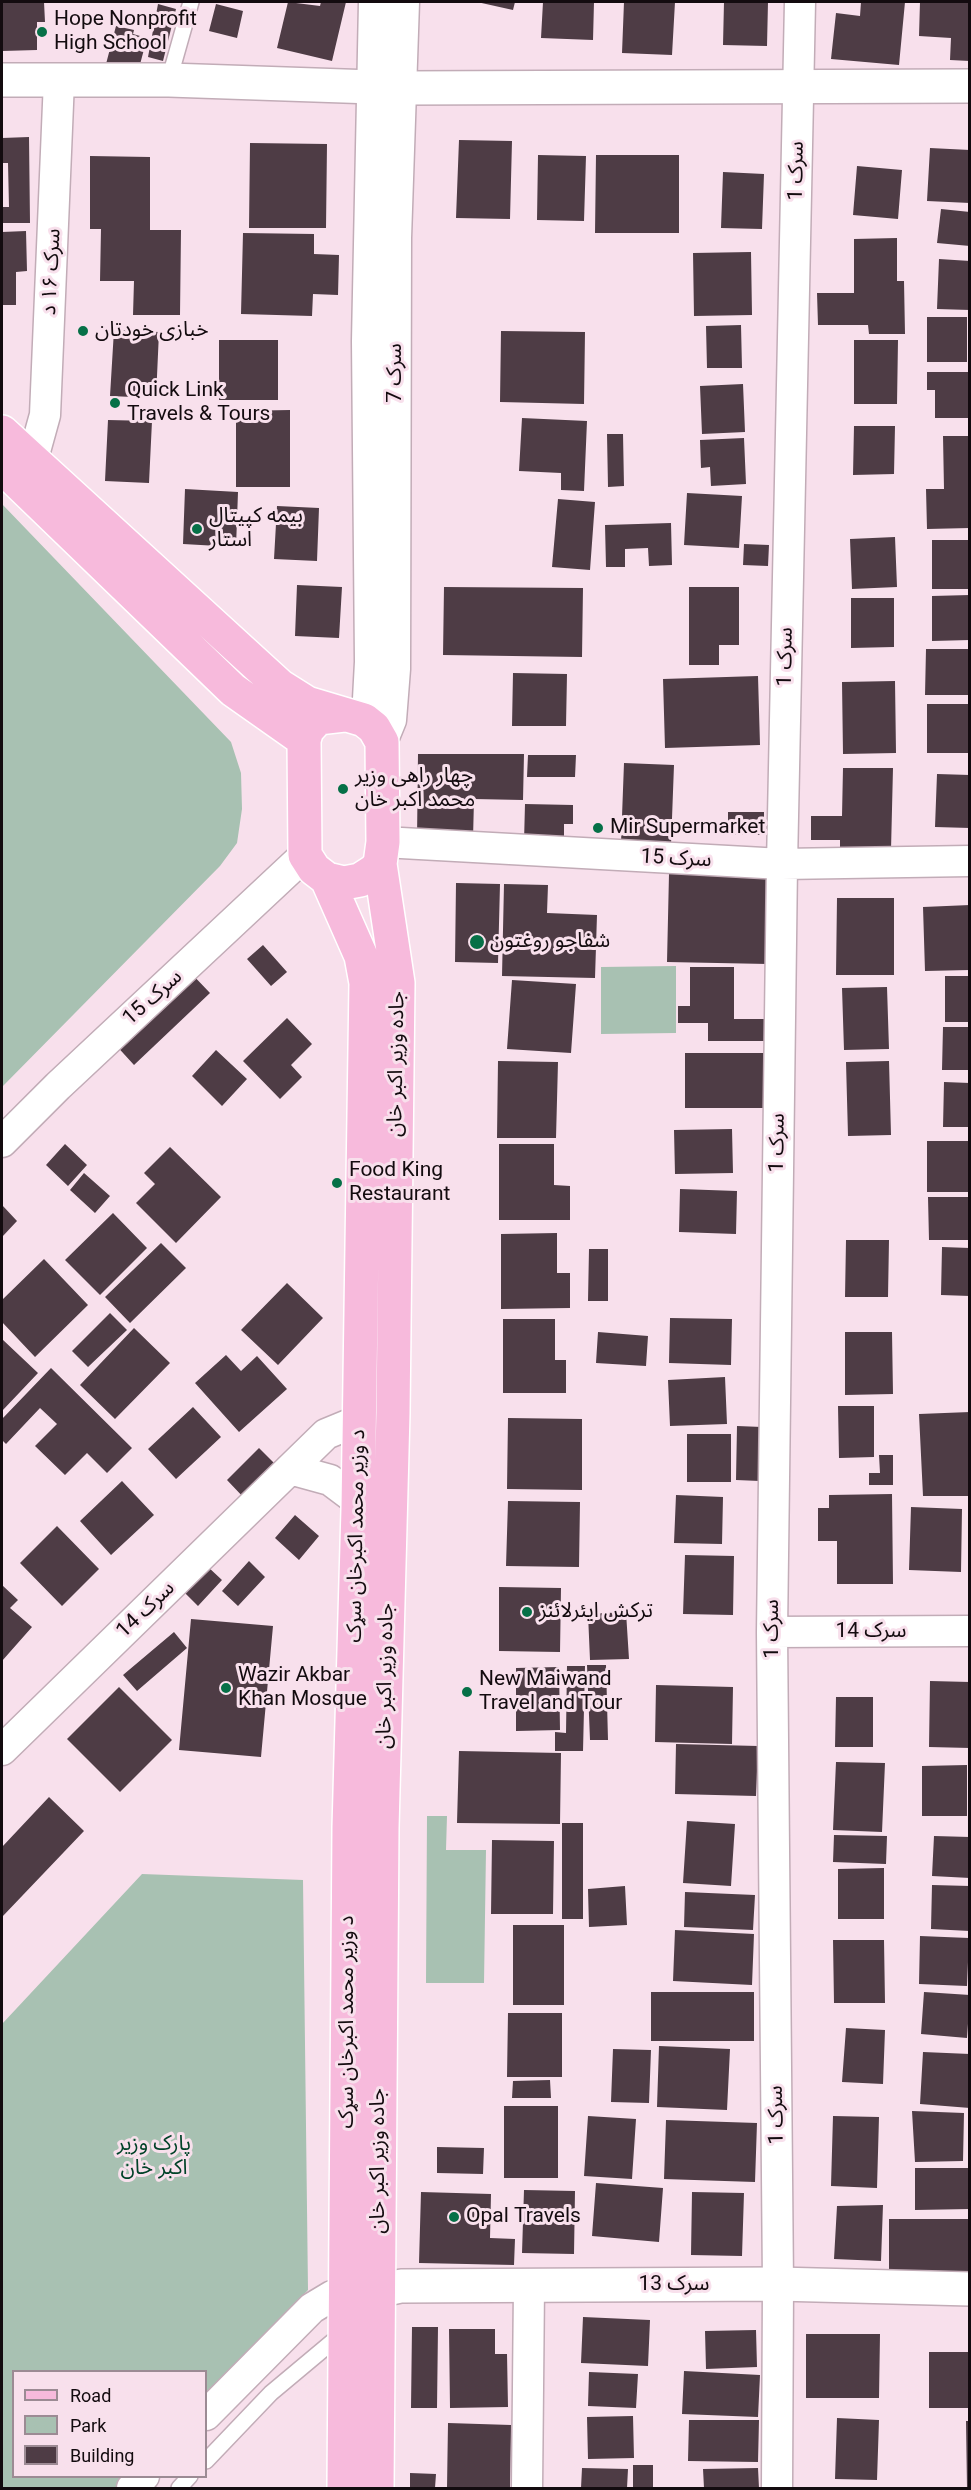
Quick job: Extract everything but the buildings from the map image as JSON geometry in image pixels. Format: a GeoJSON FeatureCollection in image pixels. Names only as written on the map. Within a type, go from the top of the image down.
{"type":"FeatureCollection","features":[{"type":"Feature","properties":{"kind":"main road"},"geometry":{"type":"LineString","coordinates":[[2,432],[16,470],[233,690],[304,740]]}},
{"type":"Feature","properties":{"kind":"main road"},"geometry":{"type":"LineString","coordinates":[[16,470],[280,686],[306,703],[363,726]]}},
{"type":"Feature","properties":{"kind":"main road"},"geometry":{"type":"LineString","coordinates":[[305,855],[304,740],[307,730],[318,717],[363,726]]}},
{"type":"Feature","properties":{"kind":"main road","name":"جاده وزیر اکبر خان"},"geometry":{"type":"LineString","coordinates":[[363,726],[398,983],[393,1413],[382,1828],[378,2291],[362,2336],[377,2488]]}},
{"type":"Feature","properties":{"kind":"main road"},"geometry":{"type":"LineString","coordinates":[[327,879],[344,883],[360,880],[374,871],[382,853]]}},
{"type":"Feature","properties":{"kind":"main road","name":"د وزیر محمد اکبرخان سړک"},"geometry":{"type":"LineString","coordinates":[[305,855],[314,869],[327,879],[361,956],[366,983],[360,1420],[349,1828],[346,2292],[362,2336],[344,2488]]}},
{"type":"Feature","properties":{"kind":"street","name":"سرک 7"},"geometry":{"type":"LineString","coordinates":[[363,726],[391,720],[395,669],[396,238],[387,87],[374,2]]}},
{"type":"Feature","properties":{"kind":"street","name":"سرک 7"},"geometry":{"type":"LineString","coordinates":[[387,87],[404,2]]}},
{"type":"Feature","properties":{"kind":"street","name":"سرک 1"},"geometry":{"type":"LineString","coordinates":[[777,2488],[778,2284],[772,1632],[782,864],[800,2]]}},
{"type":"Feature","properties":{"kind":"street"},"geometry":{"type":"LineString","coordinates":[[2,80],[170,80],[387,87],[969,86]]}},
{"type":"Feature","properties":{"kind":"street","name":"سرک ۱۶ د"},"geometry":{"type":"LineString","coordinates":[[16,470],[45,415],[59,80]]}},
{"type":"Feature","properties":{"kind":"street","name":"سرک 15"},"geometry":{"type":"LineString","coordinates":[[382,853],[782,864],[969,861]]}},
{"type":"Feature","properties":{"kind":"street","name":"سرک 15"},"geometry":{"type":"LineString","coordinates":[[2,1142],[58,1086],[305,855]]}},
{"type":"Feature","properties":{"kind":"street","name":"سرک 14"},"geometry":{"type":"LineString","coordinates":[[2,1750],[326,1434],[360,1420]]}},
{"type":"Feature","properties":{"kind":"street"},"geometry":{"type":"LineString","coordinates":[[290,1469],[330,1480],[358,1501]]}},
{"type":"Feature","properties":{"kind":"street","name":"سرک 14"},"geometry":{"type":"LineString","coordinates":[[772,1632],[969,1631]]}},
{"type":"Feature","properties":{"kind":"street","name":"سرک 13"},"geometry":{"type":"LineString","coordinates":[[378,2291],[401,2286],[778,2284],[969,2289]]}},
{"type":"Feature","properties":{"kind":"street"},"geometry":{"type":"LineString","coordinates":[[527,2488],[529,2286]]}},
{"type":"Feature","properties":{"kind":"street"},"geometry":{"type":"LineString","coordinates":[[207,2414],[312,2308],[332,2296],[346,2292],[378,2291]]}},
{"type":"Feature","properties":{"kind":"lane"},"geometry":{"type":"LineString","coordinates":[[170,80],[191,2]]}},
{"type":"Feature","properties":{"kind":"lane"},"geometry":{"type":"LineString","coordinates":[[207,2460],[271,2393],[332,2342],[362,2336]]}},
{"type":"Feature","properties":{"kind":"green space"},"geometry":{"type":"Polygon","coordinates":[[[2,504],[231,742],[241,773],[242,809],[237,843],[220,866],[2,1087],[2,504]]]}},
{"type":"Feature","properties":{"kind":"green space"},"geometry":{"type":"Polygon","coordinates":[[[676,966],[676,1033],[601,1034],[601,967],[676,966]]]}},
{"type":"Feature","properties":{"kind":"green space"},"geometry":{"type":"Polygon","coordinates":[[[427,1816],[447,1816],[446,1850],[486,1850],[484,1983],[426,1983],[427,1816]]]}},
{"type":"Feature","properties":{"kind":"green space","name":"پارک وزیر اکبر خان"},"geometry":{"type":"Polygon","coordinates":[[[142,1874],[303,1880],[308,2290],[207,2395],[207,2370],[12,2370],[12,2478],[126,2478],[116,2488],[2,2488],[2,2024],[142,1874]]]}},
{"type":"Feature","properties":{"kind":"place","name":"Hope Nonprofit High School"},"geometry":{"type":"Point","coordinates":[42,32]}},
{"type":"Feature","properties":{"kind":"place","name":"خبازی خودتان"},"geometry":{"type":"Point","coordinates":[83,331]}},
{"type":"Feature","properties":{"kind":"place","name":"Quick Link Travels & Tours"},"geometry":{"type":"Point","coordinates":[115,403]}},
{"type":"Feature","properties":{"kind":"place","name":"بیمه کپیتال استار"},"geometry":{"type":"Point","coordinates":[197,529]}},
{"type":"Feature","properties":{"kind":"place","name":"چهار راهی وزیر محمد اکبر خان"},"geometry":{"type":"Point","coordinates":[343,789]}},
{"type":"Feature","properties":{"kind":"place","name":"Mir Supermarket"},"geometry":{"type":"Point","coordinates":[598,828]}},
{"type":"Feature","properties":{"kind":"place","name":"شفاجو روغتون"},"geometry":{"type":"Point","coordinates":[477,942]}},
{"type":"Feature","properties":{"kind":"place","name":"Food King Restaurant"},"geometry":{"type":"Point","coordinates":[337,1183]}},
{"type":"Feature","properties":{"kind":"place","name":"ترکش ایئرلائنز"},"geometry":{"type":"Point","coordinates":[527,1612]}},
{"type":"Feature","properties":{"kind":"place","name":"Wazir Akbar Khan Mosque"},"geometry":{"type":"Point","coordinates":[226,1688]}},
{"type":"Feature","properties":{"kind":"place","name":"New Maiwand Travel and Tour"},"geometry":{"type":"Point","coordinates":[467,1692]}},
{"type":"Feature","properties":{"kind":"place","name":"Opal Travels"},"geometry":{"type":"Point","coordinates":[454,2217]}}]}
